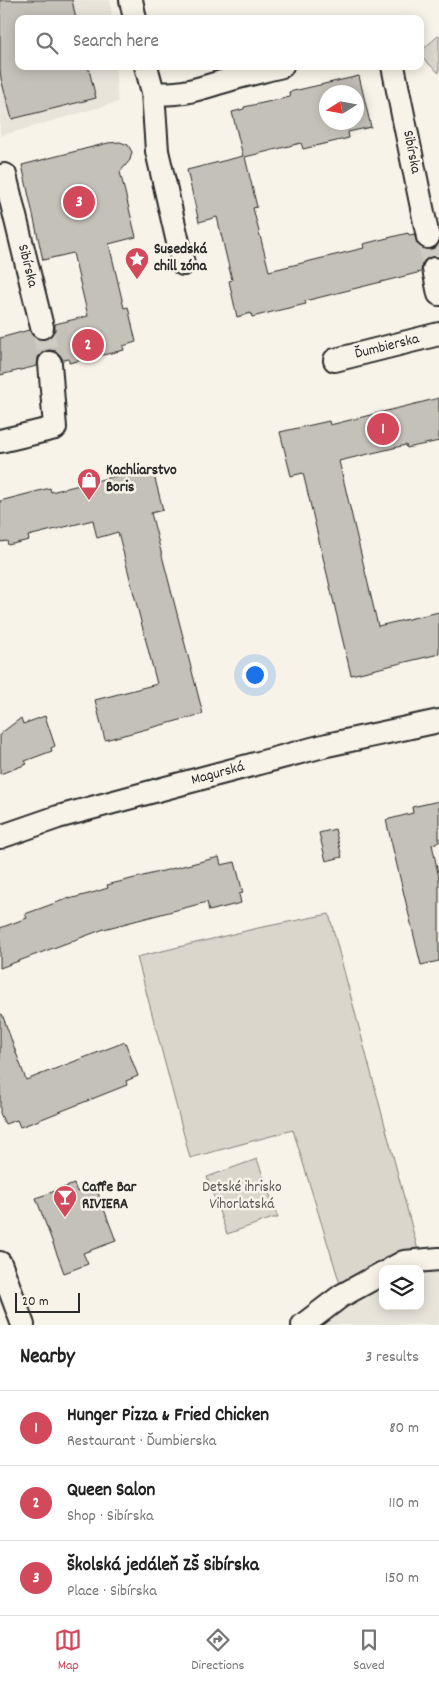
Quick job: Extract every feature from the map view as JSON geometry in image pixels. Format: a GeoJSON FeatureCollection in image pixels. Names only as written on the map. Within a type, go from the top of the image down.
{"type":"FeatureCollection","features":[{"type":"Feature","properties":{"kind":"street"},"geometry":{"type":"LineString","coordinates":[[131,0],[134,15]]}},
{"type":"Feature","properties":{"kind":"street"},"geometry":{"type":"LineString","coordinates":[[147,70],[153,92],[157,151],[182,260]]}},
{"type":"Feature","properties":{"kind":"street"},"geometry":{"type":"LineString","coordinates":[[153,92],[193,92],[224,81],[267,70]]}},
{"type":"Feature","properties":{"kind":"street","name":"Sibírska"},"geometry":{"type":"LineString","coordinates":[[394,70],[428,237]]}},
{"type":"Feature","properties":{"kind":"street","name":"Sibírska"},"geometry":{"type":"LineString","coordinates":[[5,175],[42,327]]}},
{"type":"Feature","properties":{"kind":"street"},"geometry":{"type":"LineString","coordinates":[[434,269],[439,294]]}},
{"type":"Feature","properties":{"kind":"street","name":"Ďumbierska"},"geometry":{"type":"LineString","coordinates":[[335,360],[439,334]]}},
{"type":"Feature","properties":{"kind":"street"},"geometry":{"type":"LineString","coordinates":[[0,441],[55,428],[50,363]]}},
{"type":"Feature","properties":{"kind":"street","name":"Magurská"},"geometry":{"type":"LineString","coordinates":[[0,837],[58,817],[220,773],[327,745],[439,721]]}},
{"type":"Feature","properties":{"kind":"street"},"geometry":{"type":"LineString","coordinates":[[398,1265],[404,1262],[439,1259]]}},
{"type":"Feature","properties":{"kind":"street"},"geometry":{"type":"LineString","coordinates":[[0,1264],[23,1325]]}},
{"type":"Feature","properties":{"kind":"street"},"geometry":{"type":"LineString","coordinates":[[303,1325],[341,1296],[379,1275]]}},
{"type":"Feature","properties":{"kind":"shaded area"},"geometry":{"type":"Polygon","coordinates":[[[0,0],[110,0],[112,15],[15,15],[15,70],[115,70],[118,102],[0,136],[0,0]]]}},
{"type":"Feature","properties":{"kind":"shaded area"},"geometry":{"type":"Polygon","coordinates":[[[439,1257],[439,1325],[303,1325],[379,1276],[379,1310],[424,1310],[424,1266],[439,1257]]]}},
{"type":"Feature","properties":{"kind":"green space"},"geometry":{"type":"Polygon","coordinates":[[[439,35],[439,73],[424,60],[424,48],[439,35]]]}},
{"type":"Feature","properties":{"kind":"green space"},"geometry":{"type":"Polygon","coordinates":[[[329,914],[419,1254],[390,1265],[379,1265],[379,1269],[340,1284],[293,1130],[190,1158],[137,957],[258,928],[329,914]]]}},
{"type":"Feature","properties":{"kind":"green space","name":"Detské ihrisko Vihorlatská"},"geometry":{"type":"Polygon","coordinates":[[[257,1159],[278,1218],[227,1234],[207,1177],[257,1159]]]}},
{"type":"Feature","properties":{"kind":"building"},"geometry":{"type":"Polygon","coordinates":[[[0,0],[72,0],[75,15],[15,15],[15,70],[89,70],[96,98],[12,119],[0,69],[0,0]]]}},
{"type":"Feature","properties":{"kind":"building"},"geometry":{"type":"Polygon","coordinates":[[[359,76],[361,85],[320,85],[359,76]]]}},
{"type":"Feature","properties":{"kind":"building"},"geometry":{"type":"Polygon","coordinates":[[[319,85],[319,130],[357,130],[348,132],[349,138],[303,149],[301,143],[245,157],[257,207],[253,208],[269,271],[364,248],[363,244],[408,233],[409,235],[414,234],[418,245],[424,250],[431,250],[439,243],[439,257],[432,256],[426,259],[422,264],[421,272],[305,301],[306,304],[252,317],[251,313],[237,317],[229,281],[232,280],[217,217],[199,222],[187,170],[243,156],[232,112],[244,109],[244,107],[290,97],[289,92],[319,85]]]}},
{"type":"Feature","properties":{"kind":"building"},"geometry":{"type":"Polygon","coordinates":[[[364,97],[371,127],[364,129],[364,97]]]}},
{"type":"Feature","properties":{"kind":"building"},"geometry":{"type":"Polygon","coordinates":[[[120,142],[128,145],[132,152],[130,160],[120,172],[136,237],[109,244],[124,308],[128,307],[136,342],[123,346],[124,350],[69,363],[69,359],[63,360],[56,351],[49,350],[43,352],[38,357],[37,366],[0,375],[0,338],[29,330],[38,339],[46,340],[55,330],[55,324],[88,316],[73,253],[43,260],[22,165],[108,143],[120,142]]]}},
{"type":"Feature","properties":{"kind":"building"},"geometry":{"type":"Polygon","coordinates":[[[439,398],[439,441],[407,448],[406,445],[339,461],[378,626],[439,612],[439,654],[351,675],[303,473],[291,476],[280,432],[329,421],[330,425],[439,398]]]}},
{"type":"Feature","properties":{"kind":"building"},"geometry":{"type":"Polygon","coordinates":[[[152,467],[163,510],[151,513],[203,714],[105,740],[95,700],[157,684],[118,532],[97,538],[93,520],[28,536],[29,540],[8,545],[7,541],[0,542],[0,501],[50,488],[51,492],[152,467]]]}},
{"type":"Feature","properties":{"kind":"building"},"geometry":{"type":"Polygon","coordinates":[[[45,716],[55,746],[51,748],[52,751],[25,761],[27,764],[0,774],[0,734],[21,718],[23,724],[45,716]]]}},
{"type":"Feature","properties":{"kind":"building"},"geometry":{"type":"Polygon","coordinates":[[[439,801],[439,842],[432,844],[439,878],[439,961],[421,965],[386,820],[413,813],[412,807],[439,801]]]}},
{"type":"Feature","properties":{"kind":"building"},"geometry":{"type":"Polygon","coordinates":[[[335,829],[342,857],[326,861],[319,833],[335,829]]]}},
{"type":"Feature","properties":{"kind":"building"},"geometry":{"type":"Polygon","coordinates":[[[219,857],[221,865],[235,862],[243,893],[239,894],[241,903],[209,911],[207,902],[104,929],[0,968],[0,928],[27,918],[25,914],[69,898],[108,888],[107,885],[219,857]]]}},
{"type":"Feature","properties":{"kind":"building"},"geometry":{"type":"Polygon","coordinates":[[[2,1014],[26,1080],[125,1042],[138,1076],[126,1081],[127,1085],[34,1122],[20,1127],[17,1120],[5,1124],[0,1113],[0,1015],[2,1014]]]}},
{"type":"Feature","properties":{"kind":"building"},"geometry":{"type":"Polygon","coordinates":[[[74,1184],[77,1192],[95,1185],[116,1241],[83,1253],[88,1264],[64,1273],[36,1198],[74,1184]]]}},
{"type":"Feature","properties":{"kind":"tunnel"},"geometry":{"type":"LineString","coordinates":[[428,237],[434,269]]}},
{"type":"Feature","properties":{"kind":"tunnel"},"geometry":{"type":"LineString","coordinates":[[42,327],[50,363]]}},
{"type":"Feature","properties":{"kind":"place","name":"Školská jedáleň ZŠ Sibírska"},"geometry":{"type":"Point","coordinates":[79,202]}},
{"type":"Feature","properties":{"kind":"place","name":"Susedská chill zóna"},"geometry":{"type":"Point","coordinates":[137,280]}},
{"type":"Feature","properties":{"kind":"place","name":"Queen Salon"},"geometry":{"type":"Point","coordinates":[88,345]}},
{"type":"Feature","properties":{"kind":"place","name":"Hunger Pizza & Fried Chicken"},"geometry":{"type":"Point","coordinates":[383,429]}},
{"type":"Feature","properties":{"kind":"place","name":"Kachliarstvo Boris"},"geometry":{"type":"Point","coordinates":[89,501]}},
{"type":"Feature","properties":{"kind":"place","name":"Caffe Bar RIVIERA"},"geometry":{"type":"Point","coordinates":[65,1218]}}]}
